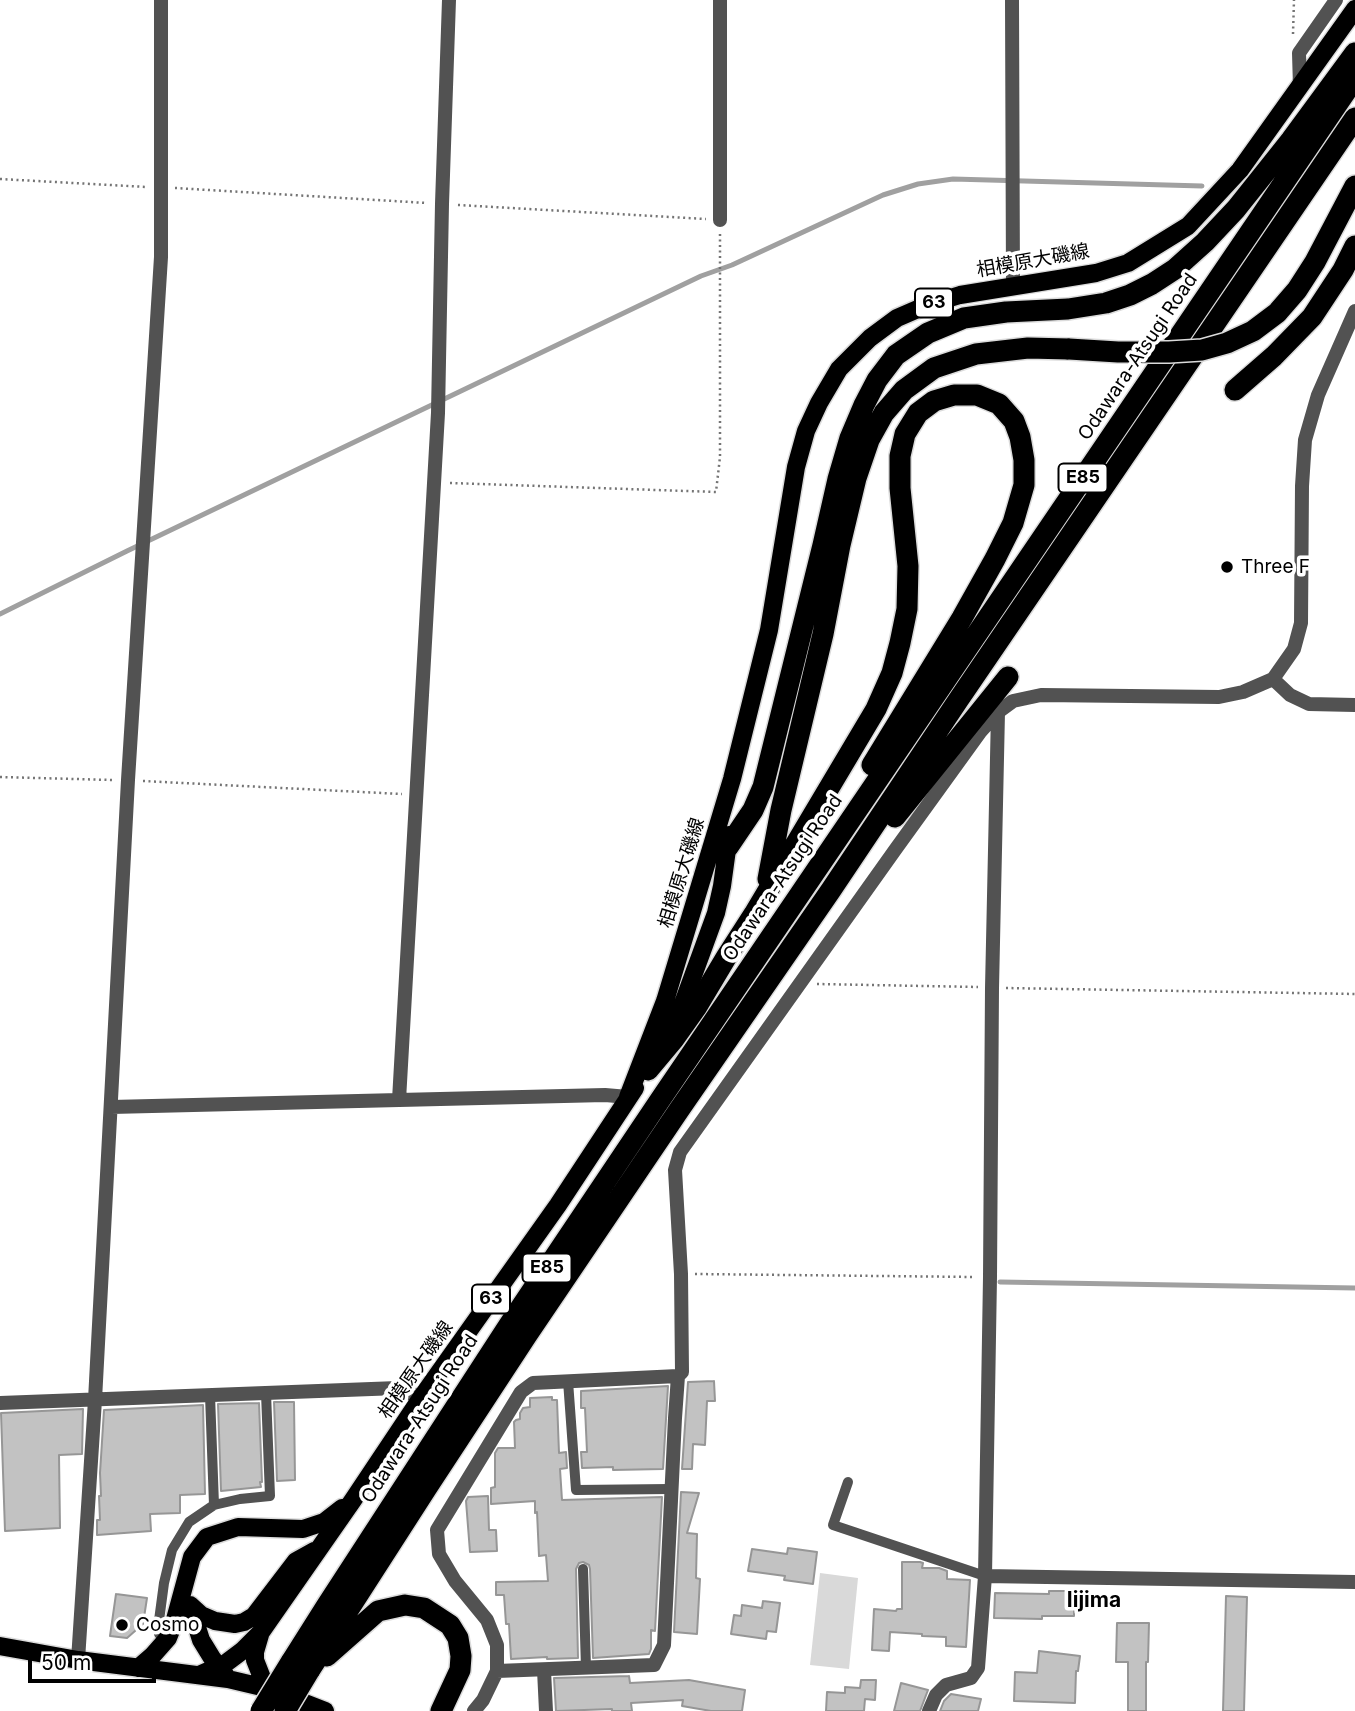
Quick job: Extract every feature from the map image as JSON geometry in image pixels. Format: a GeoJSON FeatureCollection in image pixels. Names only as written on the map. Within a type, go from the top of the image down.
{"type":"FeatureCollection","features":[{"type":"Feature","properties":{"kind":"highway"},"geometry":{"type":"LineString","coordinates":[[728,847],[753,810],[762,787],[850,438],[877,380],[896,355],[928,332],[964,318],[1106,303],[1130,295],[1175,269],[1236,209],[1355,53]]}},
{"type":"Feature","properties":{"kind":"highway","name":"Odawara-Atsugi Road"},"geometry":{"type":"LineString","coordinates":[[285,1711],[300,1667],[334,1593],[516,1313],[1355,78]]}},
{"type":"Feature","properties":{"kind":"highway","name":"Odawara-Atsugi Road"},"geometry":{"type":"LineString","coordinates":[[261,1711],[300,1667],[426,1489],[679,1110],[1355,118]]}},
{"type":"Feature","properties":{"kind":"highway"},"geometry":{"type":"LineString","coordinates":[[754,914],[769,875],[781,810],[823,634],[856,478],[869,440],[884,412],[904,390],[934,368],[976,354],[1028,348],[1157,352],[1202,350],[1227,343],[1253,331],[1278,313],[1297,290],[1355,186]]}},
{"type":"Feature","properties":{"kind":"highway"},"geometry":{"type":"LineString","coordinates":[[1234,390],[1274,356],[1312,317],[1343,270],[1355,246]]}},
{"type":"Feature","properties":{"kind":"highway"},"geometry":{"type":"LineString","coordinates":[[648,1070],[696,1008],[754,914],[876,709],[892,673],[907,609],[908,566],[900,488],[900,456],[905,434],[918,413],[934,401],[954,394],[977,395],[999,404],[1014,421],[1020,437],[1024,485],[1013,523],[962,618],[853,797],[811,878]]}},
{"type":"Feature","properties":{"kind":"highway"},"geometry":{"type":"LineString","coordinates":[[831,890],[895,817],[1008,677]]}},
{"type":"Feature","properties":{"kind":"highway"},"geometry":{"type":"LineString","coordinates":[[300,1667],[378,1611],[405,1605],[424,1608],[450,1625],[458,1638],[461,1656],[460,1670],[440,1711]]}},
{"type":"Feature","properties":{"kind":"main road","name":"相模原大磯線"},"geometry":{"type":"LineString","coordinates":[[628,1097],[665,1000],[732,779],[769,630],[796,467],[806,430],[839,369],[870,338],[897,318],[927,305],[960,295],[1096,272],[1128,263],[1188,226],[1240,170],[1355,9]]}},
{"type":"Feature","properties":{"kind":"main road","name":"相模原大磯線"},"geometry":{"type":"LineString","coordinates":[[224,1673],[261,1632],[421,1398],[558,1205],[648,1070],[681,1006],[716,913],[728,847],[732,779]]}},
{"type":"Feature","properties":{"kind":"main road","name":"63"},"geometry":{"type":"LineString","coordinates":[[665,1000],[687,956],[715,866],[728,847]]}},
{"type":"Feature","properties":{"kind":"main road","name":"63"},"geometry":{"type":"LineString","coordinates":[[138,1668],[167,1638],[174,1623],[192,1557],[208,1537],[238,1527],[303,1529],[324,1522],[353,1500]]}},
{"type":"Feature","properties":{"kind":"main road"},"geometry":{"type":"LineString","coordinates":[[190,1605],[201,1615],[215,1621],[235,1624],[244,1622],[254,1616],[296,1561],[320,1548]]}},
{"type":"Feature","properties":{"kind":"main road"},"geometry":{"type":"LineString","coordinates":[[185,1581],[201,1640],[224,1673]]}},
{"type":"Feature","properties":{"kind":"main road","name":"63"},"geometry":{"type":"LineString","coordinates":[[261,1632],[255,1660],[266,1688]]}},
{"type":"Feature","properties":{"kind":"main road"},"geometry":{"type":"LineString","coordinates":[[0,1646],[138,1668],[199,1675],[224,1673],[326,1711]]}},
{"type":"Feature","properties":{"kind":"street"},"geometry":{"type":"LineString","coordinates":[[78,1660],[161,257],[161,0]]}},
{"type":"Feature","properties":{"kind":"street"},"geometry":{"type":"LineString","coordinates":[[399,1100],[438,412],[449,0]]}},
{"type":"Feature","properties":{"kind":"street"},"geometry":{"type":"LineString","coordinates":[[720,0],[720,220]]}},
{"type":"Feature","properties":{"kind":"street"},"geometry":{"type":"LineString","coordinates":[[1012,0],[1013,287]]}},
{"type":"Feature","properties":{"kind":"street"},"geometry":{"type":"LineString","coordinates":[[1300,87],[1299,53],[1336,0]]}},
{"type":"Feature","properties":{"kind":"street"},"geometry":{"type":"LineString","coordinates":[[497,1671],[654,1665],[664,1646],[670,1489],[678,1376],[682,1372],[681,1274],[675,1170],[680,1152],[958,763],[998,712],[1013,701],[1041,695],[1219,697],[1242,692],[1273,679],[1294,649],[1301,623],[1305,440],[1318,395],[1355,311]]}},
{"type":"Feature","properties":{"kind":"street"},"geometry":{"type":"LineString","coordinates":[[1273,679],[1290,695],[1309,704],[1355,705]]}},
{"type":"Feature","properties":{"kind":"street"},"geometry":{"type":"LineString","coordinates":[[929,1711],[936,1695],[946,1685],[971,1678],[978,1668],[985,1576],[998,712]]}},
{"type":"Feature","properties":{"kind":"street"},"geometry":{"type":"LineString","coordinates":[[111,1107],[605,1095],[628,1097]]}},
{"type":"Feature","properties":{"kind":"street"},"geometry":{"type":"LineString","coordinates":[[474,1711],[483,1700],[497,1671],[497,1646],[487,1620],[455,1581],[439,1554],[438,1530],[521,1392],[533,1383],[678,1376]]}},
{"type":"Feature","properties":{"kind":"street"},"geometry":{"type":"LineString","coordinates":[[0,1403],[398,1388],[421,1398]]}},
{"type":"Feature","properties":{"kind":"street"},"geometry":{"type":"LineString","coordinates":[[985,1576],[1355,1582]]}},
{"type":"Feature","properties":{"kind":"street"},"geometry":{"type":"LineString","coordinates":[[544,1670],[546,1711]]}},
{"type":"Feature","properties":{"kind":"lane"},"geometry":{"type":"LineString","coordinates":[[568,1381],[576,1490],[670,1489]]}},
{"type":"Feature","properties":{"kind":"lane"},"geometry":{"type":"LineString","coordinates":[[167,1638],[159,1634],[158,1628],[164,1583],[172,1550],[188,1522],[214,1505],[270,1496],[266,1393]]}},
{"type":"Feature","properties":{"kind":"lane"},"geometry":{"type":"LineString","coordinates":[[209,1395],[214,1505]]}},
{"type":"Feature","properties":{"kind":"lane"},"geometry":{"type":"LineString","coordinates":[[848,1482],[833,1525],[985,1576]]}},
{"type":"Feature","properties":{"kind":"lane"},"geometry":{"type":"LineString","coordinates":[[583,1569],[586,1668]]}},
{"type":"Feature","properties":{"kind":"path"},"geometry":{"type":"LineString","coordinates":[[1294,0],[1293,41],[1299,53]]}},
{"type":"Feature","properties":{"kind":"path"},"geometry":{"type":"LineString","coordinates":[[0,179],[720,220],[720,457],[716,492],[434,482]]}},
{"type":"Feature","properties":{"kind":"path"},"geometry":{"type":"LineString","coordinates":[[0,777],[128,780],[417,794]]}},
{"type":"Feature","properties":{"kind":"path"},"geometry":{"type":"LineString","coordinates":[[800,984],[1355,994]]}},
{"type":"Feature","properties":{"kind":"path"},"geometry":{"type":"LineString","coordinates":[[681,1274],[990,1277]]}},
{"type":"Feature","properties":{"kind":"shaded area"},"geometry":{"type":"Polygon","coordinates":[[[820,1573],[858,1578],[849,1669],[810,1665],[820,1573]]]}},
{"type":"Feature","properties":{"kind":"building"},"geometry":{"type":"Polygon","coordinates":[[[714,1381],[715,1401],[707,1401],[705,1445],[693,1444],[692,1469],[682,1469],[688,1382],[714,1381]]]}},
{"type":"Feature","properties":{"kind":"building"},"geometry":{"type":"Polygon","coordinates":[[[668,1386],[663,1469],[582,1468],[581,1452],[587,1452],[585,1408],[581,1408],[581,1391],[668,1386]]]}},
{"type":"Feature","properties":{"kind":"building"},"geometry":{"type":"Polygon","coordinates":[[[552,1397],[552,1400],[557,1400],[559,1453],[566,1452],[567,1468],[560,1469],[562,1500],[662,1497],[655,1631],[651,1630],[649,1654],[593,1658],[590,1569],[589,1565],[583,1562],[579,1563],[576,1569],[578,1658],[511,1659],[504,1595],[496,1595],[496,1582],[548,1581],[546,1555],[539,1556],[535,1501],[491,1504],[491,1488],[495,1487],[495,1453],[498,1448],[515,1448],[514,1422],[520,1419],[523,1408],[530,1407],[530,1398],[552,1397]]]}},
{"type":"Feature","properties":{"kind":"building"},"geometry":{"type":"Polygon","coordinates":[[[274,1402],[294,1402],[295,1480],[277,1481],[274,1402]]]}},
{"type":"Feature","properties":{"kind":"building"},"geometry":{"type":"Polygon","coordinates":[[[259,1403],[261,1487],[221,1491],[218,1404],[259,1403]]]}},
{"type":"Feature","properties":{"kind":"building"},"geometry":{"type":"Polygon","coordinates":[[[203,1405],[205,1494],[180,1495],[180,1513],[150,1514],[151,1531],[97,1535],[97,1520],[100,1520],[104,1410],[203,1405]]]}},
{"type":"Feature","properties":{"kind":"building"},"geometry":{"type":"Polygon","coordinates":[[[83,1409],[82,1454],[59,1455],[60,1528],[5,1531],[1,1413],[83,1409]]]}},
{"type":"Feature","properties":{"kind":"building"},"geometry":{"type":"Polygon","coordinates":[[[681,1492],[699,1493],[687,1533],[697,1534],[696,1578],[700,1579],[697,1634],[674,1632],[681,1492]]]}},
{"type":"Feature","properties":{"kind":"building"},"geometry":{"type":"Polygon","coordinates":[[[488,1496],[489,1530],[496,1530],[497,1551],[470,1552],[466,1501],[468,1497],[488,1496]]]}},
{"type":"Feature","properties":{"kind":"building"},"geometry":{"type":"Polygon","coordinates":[[[788,1548],[817,1552],[813,1584],[784,1580],[785,1576],[748,1571],[752,1549],[787,1554],[788,1548]]]}},
{"type":"Feature","properties":{"kind":"building"},"geometry":{"type":"Polygon","coordinates":[[[902,1562],[920,1562],[923,1563],[922,1568],[947,1571],[947,1579],[970,1580],[966,1647],[946,1646],[946,1637],[890,1632],[889,1651],[872,1650],[874,1609],[902,1609],[902,1562]]]}},
{"type":"Feature","properties":{"kind":"building"},"geometry":{"type":"Polygon","coordinates":[[[1049,1591],[1074,1591],[1074,1616],[1042,1616],[1042,1619],[994,1618],[995,1593],[1049,1594],[1049,1591]]]}},
{"type":"Feature","properties":{"kind":"building"},"geometry":{"type":"Polygon","coordinates":[[[116,1594],[147,1598],[143,1624],[127,1638],[110,1636],[116,1594]]]}},
{"type":"Feature","properties":{"kind":"building"},"geometry":{"type":"Polygon","coordinates":[[[1226,1596],[1247,1597],[1244,1711],[1223,1711],[1226,1596]]]}},
{"type":"Feature","properties":{"kind":"building"},"geometry":{"type":"Polygon","coordinates":[[[763,1601],[780,1603],[776,1632],[767,1631],[766,1639],[731,1634],[734,1615],[741,1616],[742,1605],[762,1608],[763,1601]]]}},
{"type":"Feature","properties":{"kind":"building"},"geometry":{"type":"Polygon","coordinates":[[[1117,1623],[1149,1623],[1146,1711],[1128,1711],[1128,1662],[1116,1662],[1117,1623]]]}},
{"type":"Feature","properties":{"kind":"building"},"geometry":{"type":"Polygon","coordinates":[[[1039,1651],[1080,1656],[1076,1671],[1075,1703],[1014,1701],[1015,1672],[1037,1673],[1039,1651]]]}},
{"type":"Feature","properties":{"kind":"building"},"geometry":{"type":"Polygon","coordinates":[[[629,1676],[630,1683],[689,1680],[745,1690],[742,1711],[711,1711],[682,1706],[683,1700],[631,1703],[632,1711],[556,1711],[554,1678],[629,1676]]]}},
{"type":"Feature","properties":{"kind":"building"},"geometry":{"type":"Polygon","coordinates":[[[861,1680],[876,1680],[875,1700],[865,1699],[864,1711],[826,1711],[827,1692],[845,1693],[845,1687],[860,1688],[861,1680]]]}},
{"type":"Feature","properties":{"kind":"building"},"geometry":{"type":"Polygon","coordinates":[[[901,1683],[928,1690],[920,1711],[894,1711],[901,1683]]]}},
{"type":"Feature","properties":{"kind":"building"},"geometry":{"type":"Polygon","coordinates":[[[951,1694],[981,1699],[978,1711],[940,1711],[951,1694]]]}},
{"type":"Feature","properties":{"kind":"waterway"},"geometry":{"type":"LineString","coordinates":[[0,614],[701,276],[732,265],[883,195],[918,184],[953,179],[1202,186]]}},
{"type":"Feature","properties":{"kind":"waterway"},"geometry":{"type":"LineString","coordinates":[[1000,1282],[1355,1288]]}},
{"type":"Feature","properties":{"kind":"place","name":"Three F"},"geometry":{"type":"Point","coordinates":[1227,567]}},
{"type":"Feature","properties":{"kind":"place","name":"Cosmo"},"geometry":{"type":"Point","coordinates":[122,1625]}},
{"type":"Feature","properties":{"kind":"district","name":"Iijima"},"geometry":{"type":"Point","coordinates":[1094,1601]}}]}
